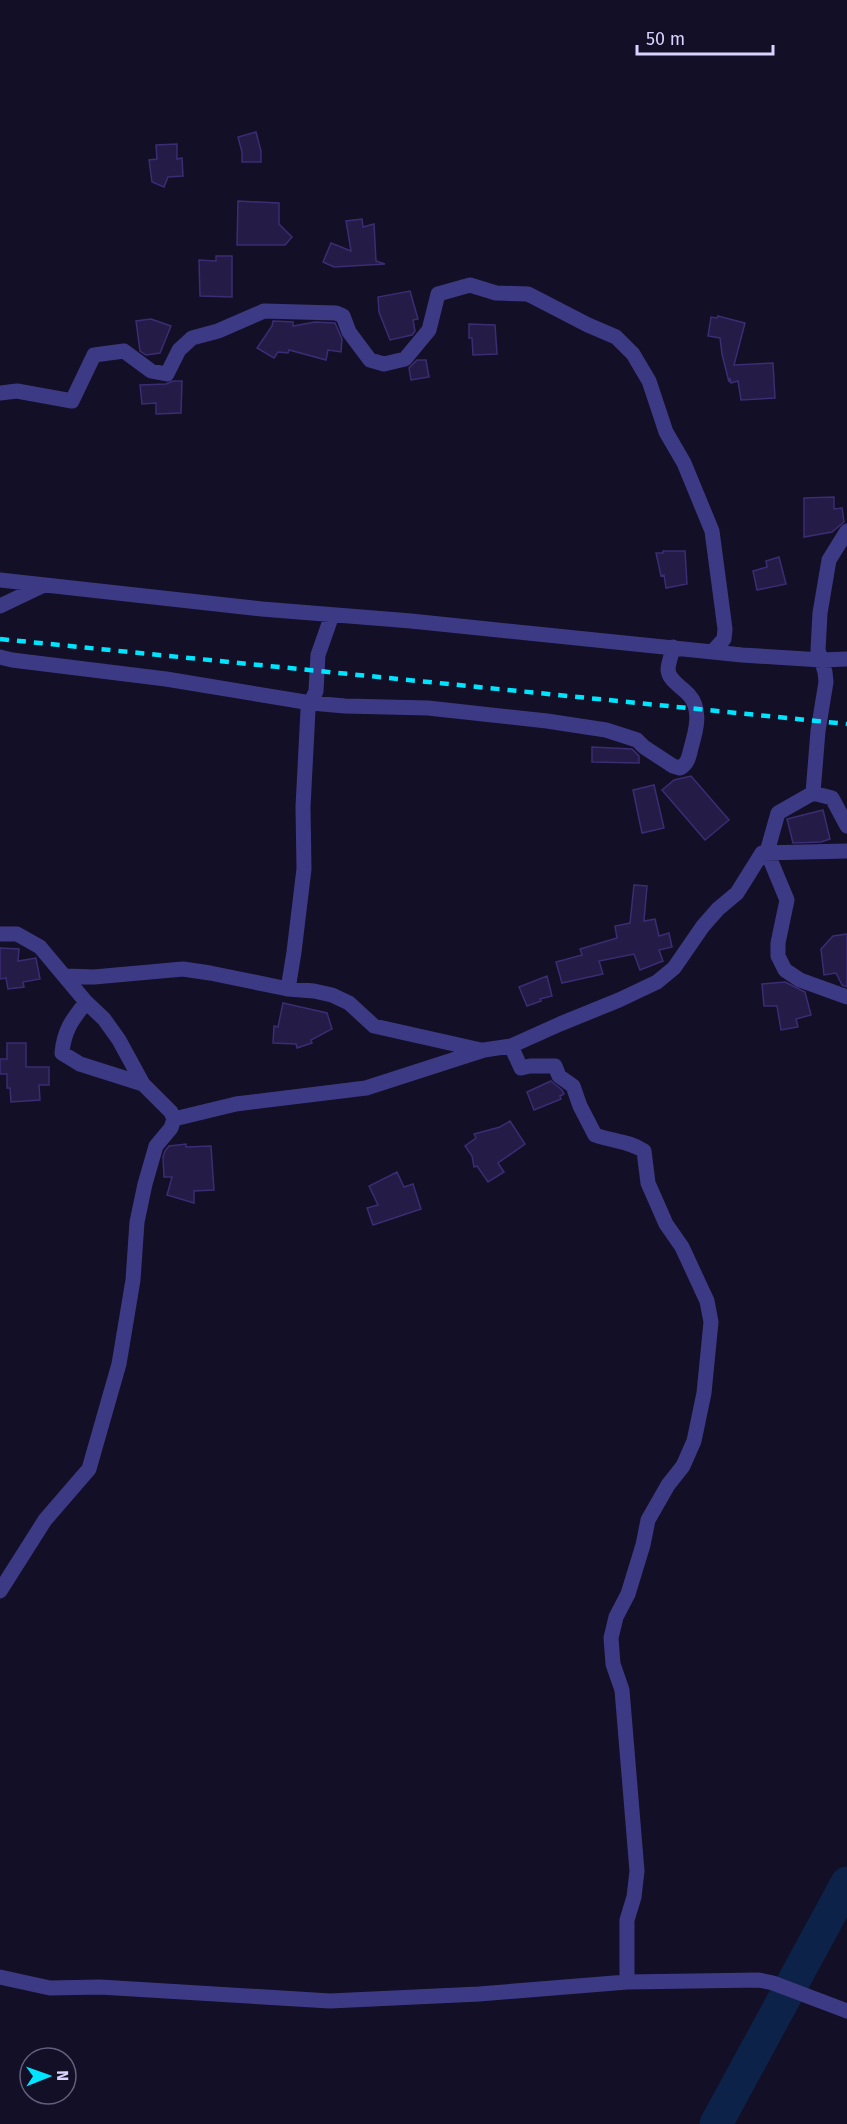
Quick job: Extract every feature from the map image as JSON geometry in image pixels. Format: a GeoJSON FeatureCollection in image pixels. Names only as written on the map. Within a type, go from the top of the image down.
{"type":"FeatureCollection","features":[{"type":"Feature","properties":{"kind":"street"},"geometry":{"type":"LineString","coordinates":[[0,393],[17,391],[72,401],[94,355],[124,351],[152,371],[167,374],[178,350],[192,338],[218,331],[264,311],[336,313],[343,316],[349,332],[370,360],[384,364],[405,359],[429,330],[438,294],[470,285],[496,293],[528,294],[588,326],[616,337],[633,354],[649,381],[666,432],[684,463],[712,531],[725,629],[724,639],[713,651]]}},
{"type":"Feature","properties":{"kind":"street"},"geometry":{"type":"LineString","coordinates":[[813,793],[818,730],[826,682],[818,650],[820,613],[829,560],[847,531]]}},
{"type":"Feature","properties":{"kind":"street"},"geometry":{"type":"LineString","coordinates":[[0,580],[251,608],[713,651],[822,660],[847,659]]}},
{"type":"Feature","properties":{"kind":"street"},"geometry":{"type":"LineString","coordinates":[[0,606],[44,585]]}},
{"type":"Feature","properties":{"kind":"street"},"geometry":{"type":"LineString","coordinates":[[288,989],[304,869],[303,807],[308,710],[316,691],[318,655],[332,615]]}},
{"type":"Feature","properties":{"kind":"street"},"geometry":{"type":"LineString","coordinates":[[0,657],[166,679],[311,703],[428,708],[606,730],[637,740],[651,752],[680,768],[687,760],[695,735],[698,715],[691,697],[673,681],[668,671],[673,647]]}},
{"type":"Feature","properties":{"kind":"street"},"geometry":{"type":"LineString","coordinates":[[847,826],[832,798],[813,793],[778,813],[767,852],[787,900],[778,943],[778,956],[785,970],[800,980],[847,997]]}},
{"type":"Feature","properties":{"kind":"street"},"geometry":{"type":"LineString","coordinates":[[174,1119],[236,1104],[366,1088],[484,1050],[511,1047],[657,981],[674,968],[703,926],[737,893],[762,853],[847,851]]}},
{"type":"Feature","properties":{"kind":"street"},"geometry":{"type":"LineString","coordinates":[[0,934],[17,934],[40,947],[104,1019],[119,1040],[143,1084],[171,1112],[174,1119],[171,1128],[156,1146],[146,1184],[137,1222],[133,1280],[119,1364],[89,1469],[45,1520],[0,1591]]}},
{"type":"Feature","properties":{"kind":"street"},"geometry":{"type":"LineString","coordinates":[[66,976],[94,977],[183,969],[288,989],[314,991],[332,995],[348,1003],[374,1026],[484,1050]]}},
{"type":"Feature","properties":{"kind":"street"},"geometry":{"type":"LineString","coordinates":[[87,1002],[70,1022],[63,1038],[62,1053],[80,1064],[143,1084]]}},
{"type":"Feature","properties":{"kind":"street"},"geometry":{"type":"LineString","coordinates":[[511,1047],[521,1068],[555,1066],[559,1076],[573,1086],[580,1107],[595,1135],[611,1141],[633,1144],[644,1151],[648,1183],[666,1224],[682,1246],[707,1301],[711,1322],[704,1393],[694,1441],[683,1466],[668,1485],[648,1520],[628,1594],[616,1617],[611,1638],[613,1664],[622,1690],[638,1871],[627,1920],[627,1982]]}},
{"type":"Feature","properties":{"kind":"street"},"geometry":{"type":"LineString","coordinates":[[0,1977],[50,1988],[100,1987],[330,2001],[479,1994],[627,1982],[759,1980],[773,1983],[847,2011]]}},
{"type":"Feature","properties":{"kind":"building"},"geometry":{"type":"Polygon","coordinates":[[[256,132],[261,151],[261,162],[242,162],[238,137],[256,132]]]}},
{"type":"Feature","properties":{"kind":"building"},"geometry":{"type":"Polygon","coordinates":[[[177,144],[177,159],[182,158],[183,176],[168,177],[164,187],[152,182],[149,160],[157,159],[156,145],[177,144]]]}},
{"type":"Feature","properties":{"kind":"building"},"geometry":{"type":"Polygon","coordinates":[[[238,201],[279,203],[279,224],[292,237],[285,245],[237,245],[238,201]]]}},
{"type":"Feature","properties":{"kind":"building"},"geometry":{"type":"Polygon","coordinates":[[[362,219],[363,227],[374,224],[376,261],[385,264],[334,267],[323,262],[331,243],[351,251],[346,221],[362,219]]]}},
{"type":"Feature","properties":{"kind":"building"},"geometry":{"type":"Polygon","coordinates":[[[216,256],[232,256],[232,297],[200,296],[199,260],[216,261],[216,256]]]}},
{"type":"Feature","properties":{"kind":"building"},"geometry":{"type":"Polygon","coordinates":[[[410,291],[418,319],[413,320],[415,331],[412,335],[390,340],[379,312],[378,297],[410,291]]]}},
{"type":"Feature","properties":{"kind":"building"},"geometry":{"type":"Polygon","coordinates":[[[718,316],[745,323],[734,365],[773,363],[775,398],[741,400],[738,381],[731,383],[730,378],[729,382],[720,338],[708,336],[711,317],[717,318],[718,316]]]}},
{"type":"Feature","properties":{"kind":"building"},"geometry":{"type":"Polygon","coordinates":[[[151,319],[171,326],[160,353],[146,355],[140,351],[136,321],[151,319]]]}},
{"type":"Feature","properties":{"kind":"building"},"geometry":{"type":"Polygon","coordinates":[[[273,321],[293,322],[293,326],[315,322],[335,323],[342,339],[341,352],[328,350],[326,360],[289,350],[288,353],[278,352],[274,358],[257,348],[273,321]]]}},
{"type":"Feature","properties":{"kind":"building"},"geometry":{"type":"Polygon","coordinates":[[[469,324],[495,325],[497,354],[473,355],[469,324]]]}},
{"type":"Feature","properties":{"kind":"building"},"geometry":{"type":"Polygon","coordinates":[[[417,360],[426,360],[429,377],[411,380],[409,368],[417,360]]]}},
{"type":"Feature","properties":{"kind":"building"},"geometry":{"type":"Polygon","coordinates":[[[182,381],[181,413],[156,414],[156,403],[142,404],[140,385],[166,384],[182,381]]]}},
{"type":"Feature","properties":{"kind":"building"},"geometry":{"type":"Polygon","coordinates":[[[834,497],[834,509],[842,508],[844,522],[832,532],[804,537],[804,498],[834,497]]]}},
{"type":"Feature","properties":{"kind":"building"},"geometry":{"type":"Polygon","coordinates":[[[663,551],[685,551],[687,584],[666,588],[656,553],[663,553],[663,551]]]}},
{"type":"Feature","properties":{"kind":"building"},"geometry":{"type":"Polygon","coordinates":[[[779,557],[786,584],[757,590],[753,571],[767,567],[766,561],[779,557]]]}},
{"type":"Feature","properties":{"kind":"building"},"geometry":{"type":"Polygon","coordinates":[[[592,747],[632,749],[639,756],[639,763],[592,762],[592,747]]]}},
{"type":"Feature","properties":{"kind":"building"},"geometry":{"type":"Polygon","coordinates":[[[691,776],[729,820],[705,840],[662,790],[674,780],[691,776]]]}},
{"type":"Feature","properties":{"kind":"building"},"geometry":{"type":"Polygon","coordinates":[[[654,785],[664,828],[642,833],[633,790],[654,785]]]}},
{"type":"Feature","properties":{"kind":"building"},"geometry":{"type":"Polygon","coordinates":[[[823,810],[830,839],[821,842],[793,843],[787,819],[823,810]]]}},
{"type":"Feature","properties":{"kind":"building"},"geometry":{"type":"Polygon","coordinates":[[[634,885],[647,886],[644,921],[655,919],[659,936],[669,933],[672,947],[659,950],[663,961],[640,970],[634,954],[599,961],[603,974],[562,983],[556,962],[582,955],[580,949],[617,938],[615,926],[630,923],[634,885]]]}},
{"type":"Feature","properties":{"kind":"building"},"geometry":{"type":"Polygon","coordinates":[[[847,934],[847,987],[842,985],[836,973],[824,975],[821,949],[833,936],[847,934]]]}},
{"type":"Feature","properties":{"kind":"building"},"geometry":{"type":"Polygon","coordinates":[[[0,948],[19,949],[18,961],[36,958],[40,979],[23,982],[24,987],[8,989],[6,978],[0,979],[0,948]]]}},
{"type":"Feature","properties":{"kind":"building"},"geometry":{"type":"Polygon","coordinates":[[[547,976],[552,996],[527,1006],[519,987],[547,976]]]}},
{"type":"Feature","properties":{"kind":"building"},"geometry":{"type":"Polygon","coordinates":[[[785,982],[805,992],[811,1015],[796,1019],[798,1027],[781,1030],[777,1006],[764,1006],[762,984],[785,982]]]}},
{"type":"Feature","properties":{"kind":"building"},"geometry":{"type":"Polygon","coordinates":[[[283,1003],[327,1013],[332,1029],[311,1040],[312,1043],[297,1048],[296,1044],[273,1043],[274,1026],[278,1027],[283,1003]]]}},
{"type":"Feature","properties":{"kind":"building"},"geometry":{"type":"Polygon","coordinates":[[[7,1043],[26,1043],[26,1067],[49,1067],[49,1085],[39,1085],[40,1100],[11,1102],[10,1088],[7,1088],[7,1074],[0,1074],[0,1059],[7,1059],[7,1043]]]}},
{"type":"Feature","properties":{"kind":"building"},"geometry":{"type":"Polygon","coordinates":[[[551,1081],[564,1094],[560,1096],[561,1099],[534,1110],[527,1092],[551,1081]]]}},
{"type":"Feature","properties":{"kind":"building"},"geometry":{"type":"Polygon","coordinates":[[[510,1121],[525,1144],[498,1163],[504,1172],[488,1182],[477,1166],[474,1167],[472,1156],[465,1146],[476,1138],[474,1134],[500,1127],[510,1121]]]}},
{"type":"Feature","properties":{"kind":"building"},"geometry":{"type":"Polygon","coordinates":[[[186,1144],[186,1147],[211,1146],[214,1190],[194,1191],[194,1203],[167,1195],[172,1177],[164,1177],[165,1151],[169,1146],[186,1144]]]}},
{"type":"Feature","properties":{"kind":"building"},"geometry":{"type":"Polygon","coordinates":[[[397,1172],[404,1187],[413,1184],[421,1209],[373,1225],[367,1208],[378,1205],[369,1186],[397,1172]]]}},
{"type":"Feature","properties":{"kind":"waterway"},"geometry":{"type":"LineString","coordinates":[[716,2124],[847,1883]]}},
{"type":"Feature","properties":{"kind":"railway"},"geometry":{"type":"LineString","coordinates":[[0,639],[847,724]]}}]}
